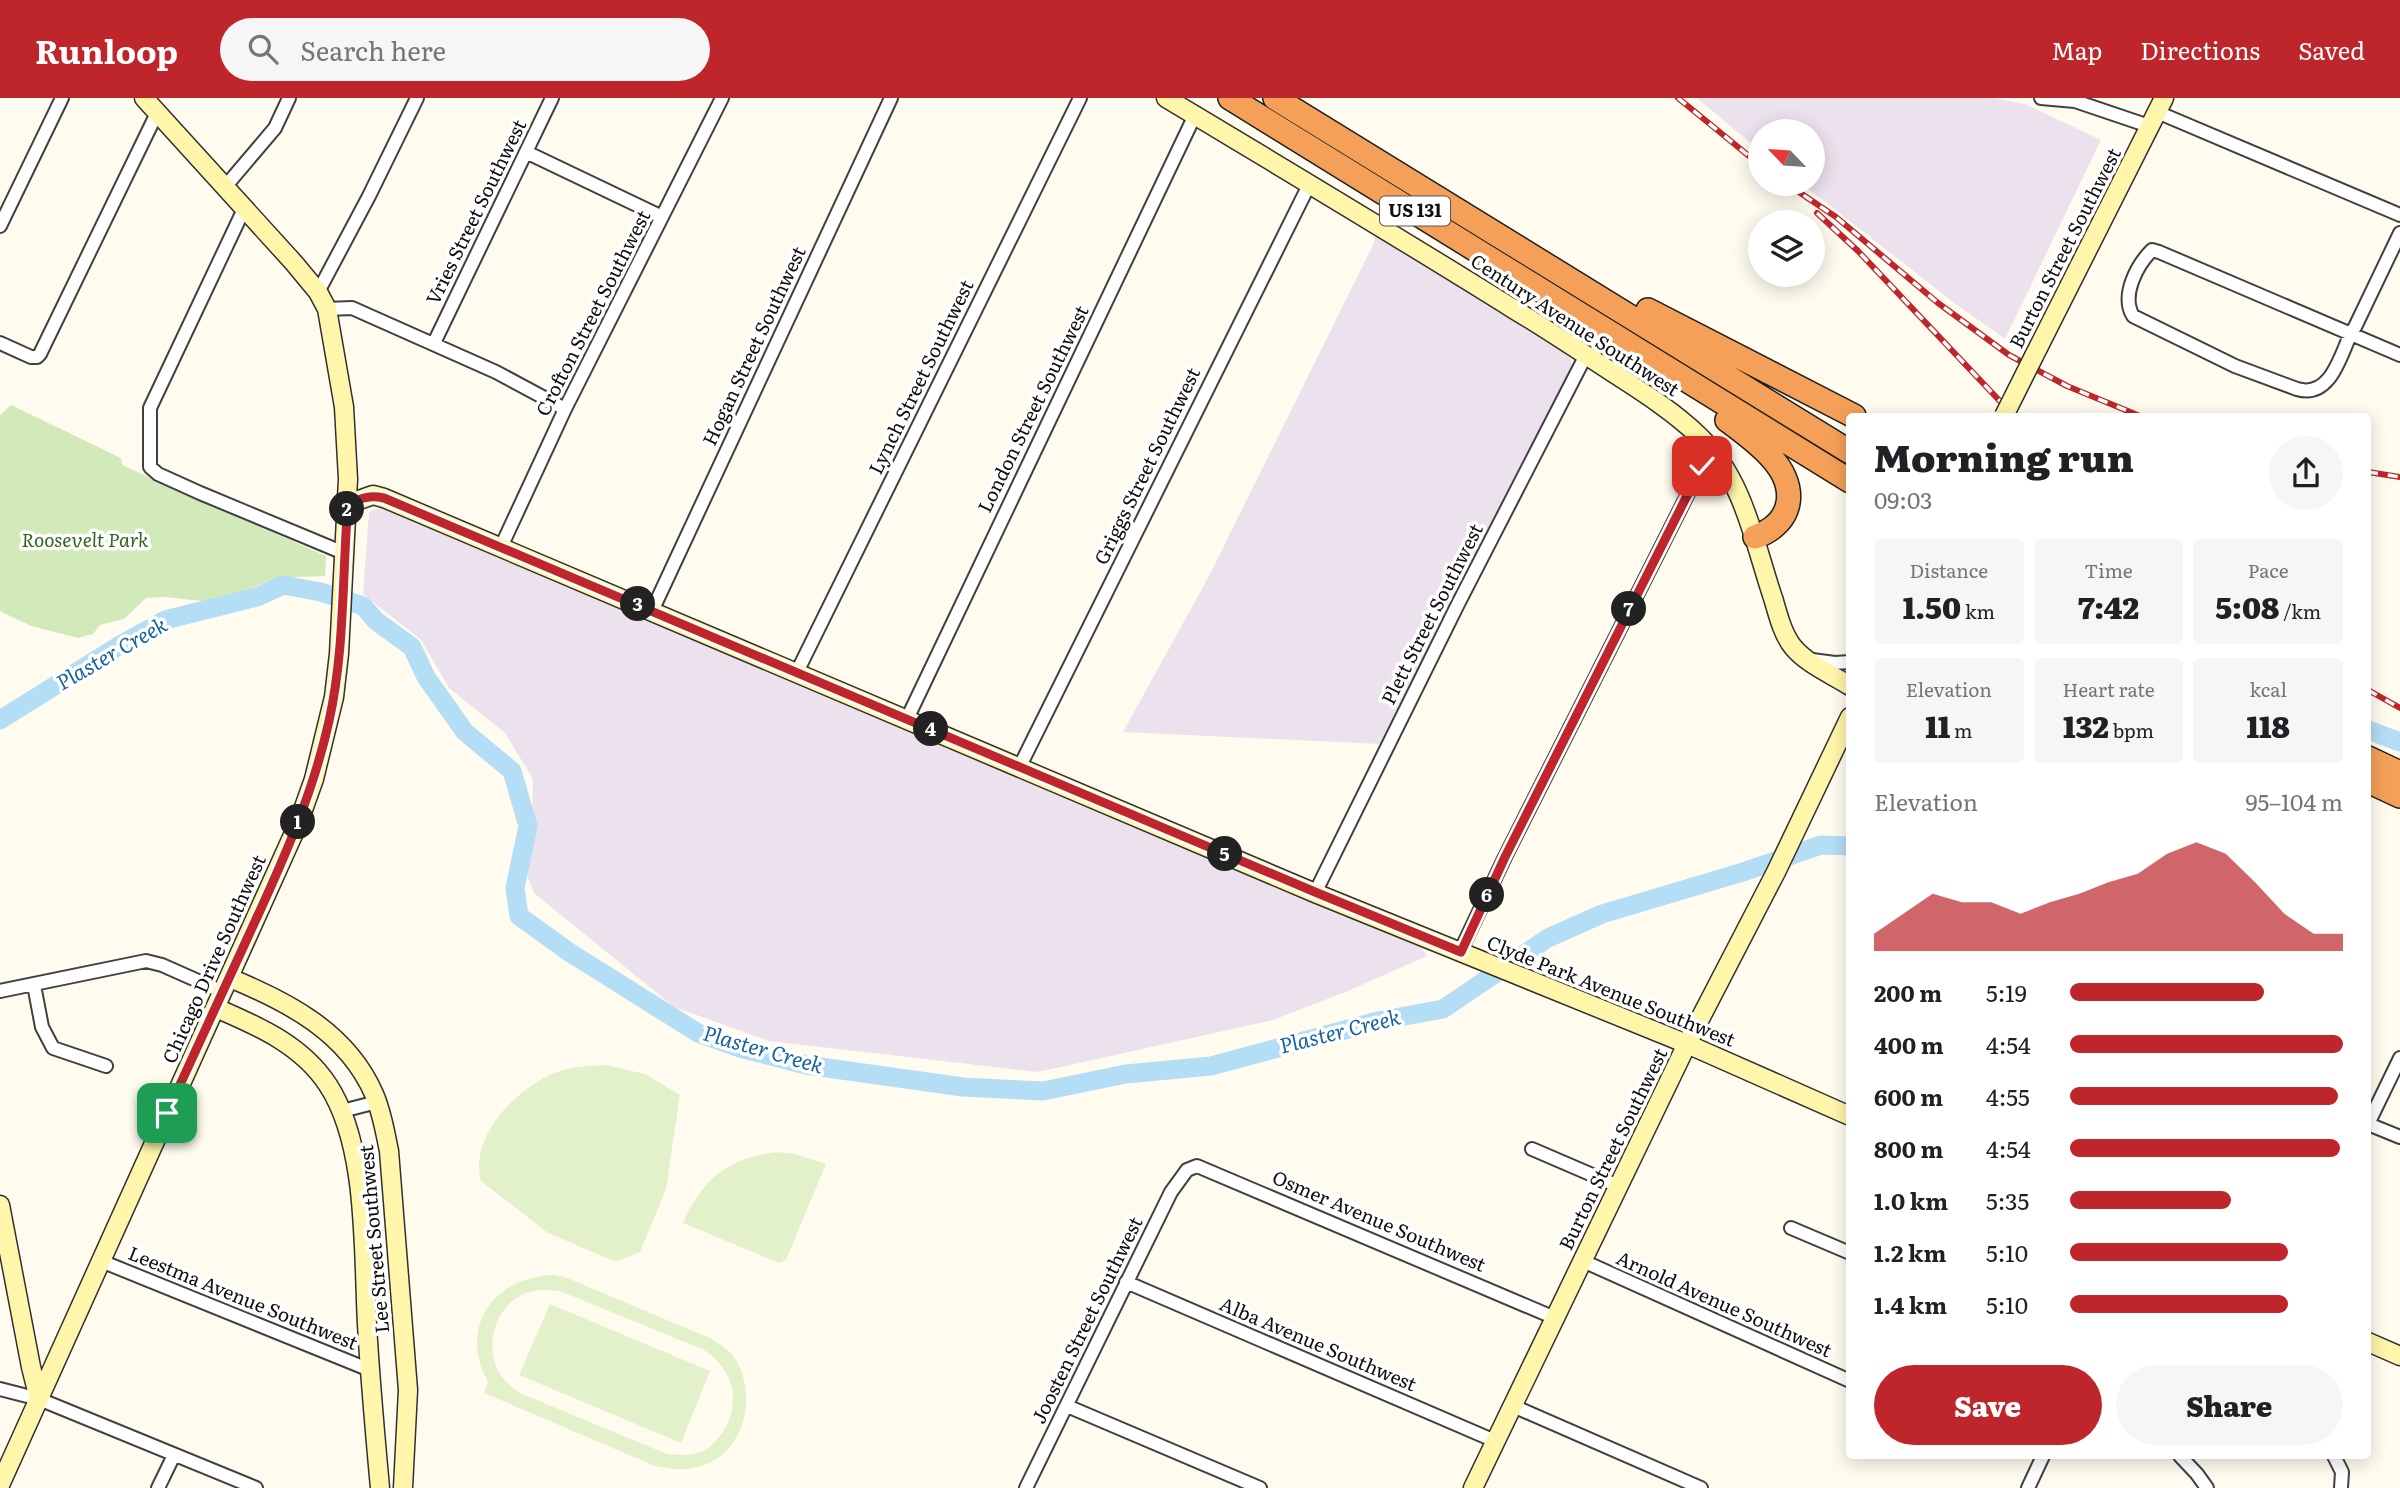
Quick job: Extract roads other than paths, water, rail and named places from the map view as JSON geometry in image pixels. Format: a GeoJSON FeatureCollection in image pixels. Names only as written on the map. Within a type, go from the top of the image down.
{"type":"FeatureCollection","features":[{"type":"Feature","properties":{"kind":"highway","name":"US 131"},"geometry":{"type":"LineString","coordinates":[[1230,98],[1846,479]]}},
{"type":"Feature","properties":{"kind":"highway","name":"US 131"},"geometry":{"type":"LineString","coordinates":[[1275,98],[1846,450]]}},
{"type":"Feature","properties":{"kind":"highway"},"geometry":{"type":"LineString","coordinates":[[1488,229],[1593,280],[1690,334],[1848,413]]}},
{"type":"Feature","properties":{"kind":"highway"},"geometry":{"type":"LineString","coordinates":[[1625,341],[1748,436],[1777,465],[1788,492],[1788,507],[1776,526],[1755,537]]}},
{"type":"Feature","properties":{"kind":"highway"},"geometry":{"type":"LineString","coordinates":[[2371,759],[2400,773]]}},
{"type":"Feature","properties":{"kind":"highway"},"geometry":{"type":"LineString","coordinates":[[2371,782],[2400,796]]}},
{"type":"Feature","properties":{"kind":"main road","name":"Chicago Drive Southwest"},"geometry":{"type":"LineString","coordinates":[[0,1485],[298,824],[314,779],[334,697],[348,504],[348,449],[344,407],[327,309],[318,292],[295,263],[144,98]]}},
{"type":"Feature","properties":{"kind":"main road","name":"Century Avenue Southwest"},"geometry":{"type":"LineString","coordinates":[[1166,98],[1310,183],[1586,355],[1667,409],[1710,448],[1722,463],[1741,500],[1786,635],[1794,649],[1846,684]]}},
{"type":"Feature","properties":{"kind":"main road","name":"Burton Street Southwest"},"geometry":{"type":"LineString","coordinates":[[2006,413],[2157,112]]}},
{"type":"Feature","properties":{"kind":"main road","name":"Clyde Park Avenue Southwest"},"geometry":{"type":"LineString","coordinates":[[348,504],[373,495],[384,498],[1315,892],[1687,1044],[1846,1114]]}},
{"type":"Feature","properties":{"kind":"main road","name":"Burton Street Southwest"},"geometry":{"type":"LineString","coordinates":[[1473,1488],[1687,1044],[1792,840],[1846,725]]}},
{"type":"Feature","properties":{"kind":"main road","name":"Lee Street Southwest"},"geometry":{"type":"LineString","coordinates":[[223,993],[289,1004],[322,1027],[362,1072],[377,1102],[389,1151],[408,1391],[403,1488]]}},
{"type":"Feature","properties":{"kind":"main road","name":"Lee Street Southwest"},"geometry":{"type":"LineString","coordinates":[[223,993],[251,1023],[301,1055],[327,1084],[342,1111],[351,1138],[360,1192],[380,1488]]}},
{"type":"Feature","properties":{"kind":"main road"},"geometry":{"type":"LineString","coordinates":[[0,1205],[39,1399]]}},
{"type":"Feature","properties":{"kind":"main road"},"geometry":{"type":"LineString","coordinates":[[2371,1343],[2400,1356]]}},
{"type":"Feature","properties":{"kind":"street"},"geometry":{"type":"LineString","coordinates":[[0,226],[62,98]]}},
{"type":"Feature","properties":{"kind":"street"},"geometry":{"type":"LineString","coordinates":[[225,187],[275,128],[289,98]]}},
{"type":"Feature","properties":{"kind":"street"},"geometry":{"type":"LineString","coordinates":[[318,292],[417,98]]}},
{"type":"Feature","properties":{"kind":"street","name":"Vries Street Southwest"},"geometry":{"type":"LineString","coordinates":[[434,343],[552,98]]}},
{"type":"Feature","properties":{"kind":"street","name":"Crofton Street Southwest"},"geometry":{"type":"LineString","coordinates":[[501,547],[565,409],[722,98]]}},
{"type":"Feature","properties":{"kind":"street","name":"Hogan Street Southwest"},"geometry":{"type":"LineString","coordinates":[[652,611],[891,98]]}},
{"type":"Feature","properties":{"kind":"street","name":"Lynch Street Southwest"},"geometry":{"type":"LineString","coordinates":[[797,672],[1080,98]]}},
{"type":"Feature","properties":{"kind":"street"},"geometry":{"type":"LineString","coordinates":[[2041,98],[2073,99],[2157,112],[2400,215]]}},
{"type":"Feature","properties":{"kind":"street"},"geometry":{"type":"LineString","coordinates":[[0,343],[31,357],[37,358],[40,354],[157,113]]}},
{"type":"Feature","properties":{"kind":"street","name":"London Street Southwest"},"geometry":{"type":"LineString","coordinates":[[907,719],[1195,115]]}},
{"type":"Feature","properties":{"kind":"street"},"geometry":{"type":"LineString","coordinates":[[526,152],[663,217]]}},
{"type":"Feature","properties":{"kind":"street","name":"Griggs Street Southwest"},"geometry":{"type":"LineString","coordinates":[[1020,766],[1310,183]]}},
{"type":"Feature","properties":{"kind":"street"},"geometry":{"type":"LineString","coordinates":[[244,209],[150,408],[150,467],[158,474],[180,484],[344,553]]}},
{"type":"Feature","properties":{"kind":"street"},"geometry":{"type":"LineString","coordinates":[[2400,233],[2351,334],[2328,381],[2317,390],[2307,392],[2235,366],[2133,316],[2128,308],[2128,295],[2134,278],[2144,258],[2152,250],[2159,252],[2351,334],[2400,355]]}},
{"type":"Feature","properties":{"kind":"street"},"geometry":{"type":"LineString","coordinates":[[327,309],[352,308],[496,372],[565,409]]}},
{"type":"Feature","properties":{"kind":"street","name":"Plett Street Southwest"},"geometry":{"type":"LineString","coordinates":[[1315,892],[1586,355]]}},
{"type":"Feature","properties":{"kind":"street"},"geometry":{"type":"LineString","coordinates":[[1467,955],[1505,857],[1710,448]]}},
{"type":"Feature","properties":{"kind":"street"},"geometry":{"type":"LineString","coordinates":[[1806,659],[1846,662]]}},
{"type":"Feature","properties":{"kind":"street"},"geometry":{"type":"LineString","coordinates":[[0,991],[146,961],[162,965],[223,993]]}},
{"type":"Feature","properties":{"kind":"street"},"geometry":{"type":"LineString","coordinates":[[34,985],[42,1027],[53,1048],[106,1066]]}},
{"type":"Feature","properties":{"kind":"street"},"geometry":{"type":"LineString","coordinates":[[2371,1118],[2400,1058]]}},
{"type":"Feature","properties":{"kind":"street"},"geometry":{"type":"LineString","coordinates":[[342,1111],[377,1102]]}},
{"type":"Feature","properties":{"kind":"street"},"geometry":{"type":"LineString","coordinates":[[2371,1125],[2400,1138]]}},
{"type":"Feature","properties":{"kind":"street"},"geometry":{"type":"LineString","coordinates":[[1532,1149],[1618,1186]]}},
{"type":"Feature","properties":{"kind":"street","name":"Osmer Avenue Southwest"},"geometry":{"type":"LineString","coordinates":[[1186,1170],[1197,1166],[1222,1175],[1555,1318]]}},
{"type":"Feature","properties":{"kind":"street","name":"Joosten Street Southwest"},"geometry":{"type":"LineString","coordinates":[[1026,1488],[1171,1192],[1186,1170]]}},
{"type":"Feature","properties":{"kind":"street"},"geometry":{"type":"LineString","coordinates":[[1791,1228],[1846,1251]]}},
{"type":"Feature","properties":{"kind":"street","name":"Leestma Avenue Southwest"},"geometry":{"type":"LineString","coordinates":[[101,1261],[370,1370]]}},
{"type":"Feature","properties":{"kind":"street","name":"Arnold Avenue Southwest"},"geometry":{"type":"LineString","coordinates":[[1583,1261],[1846,1379]]}},
{"type":"Feature","properties":{"kind":"street","name":"Alba Avenue Southwest"},"geometry":{"type":"LineString","coordinates":[[1126,1283],[1496,1441]]}},
{"type":"Feature","properties":{"kind":"street"},"geometry":{"type":"LineString","coordinates":[[0,1389],[39,1399],[256,1488]]}},
{"type":"Feature","properties":{"kind":"street"},"geometry":{"type":"LineString","coordinates":[[1067,1406],[1260,1488]]}},
{"type":"Feature","properties":{"kind":"street"},"geometry":{"type":"LineString","coordinates":[[1513,1406],[1701,1488]]}},
{"type":"Feature","properties":{"kind":"street"},"geometry":{"type":"LineString","coordinates":[[158,1488],[174,1455]]}},
{"type":"Feature","properties":{"kind":"street"},"geometry":{"type":"LineString","coordinates":[[2028,1488],[2042,1459]]}},
{"type":"Feature","properties":{"kind":"street"},"geometry":{"type":"LineString","coordinates":[[2183,1459],[2207,1488]]}},
{"type":"Feature","properties":{"kind":"street"},"geometry":{"type":"LineString","coordinates":[[2336,1459],[2342,1472],[2341,1488]]}},
{"type":"Feature","properties":{"kind":"waterway","name":"Plaster Creek"},"geometry":{"type":"LineString","coordinates":[[0,720],[165,620],[257,597],[283,585],[321,592],[363,606],[376,621],[412,647],[426,677],[465,732],[512,771],[528,826],[515,888],[519,916],[569,952],[698,1033],[740,1048],[806,1065],[963,1087],[1043,1091],[1126,1074],[1211,1066],[1378,1021],[1443,1009],[1548,938],[1602,914],[1743,872],[1821,845],[1846,846]]}},
{"type":"Feature","properties":{"kind":"waterway","name":"Plaster Creek"},"geometry":{"type":"LineString","coordinates":[[2371,731],[2400,742]]}},
{"type":"Feature","properties":{"kind":"railway"},"geometry":{"type":"LineString","coordinates":[[1678,98],[1748,155]]}},
{"type":"Feature","properties":{"kind":"railway"},"geometry":{"type":"LineString","coordinates":[[1805,196],[1836,217],[1938,303],[2009,355],[2067,386],[2133,413]]}},
{"type":"Feature","properties":{"kind":"railway"},"geometry":{"type":"LineString","coordinates":[[1825,220],[1858,251],[2011,413]]}},
{"type":"Feature","properties":{"kind":"railway"},"geometry":{"type":"LineString","coordinates":[[2371,472],[2400,477]]}},
{"type":"Feature","properties":{"kind":"railway"},"geometry":{"type":"LineString","coordinates":[[2371,692],[2400,708]]}},
{"type":"Feature","properties":{"kind":"park label","name":"Roosevelt Park"},"geometry":{"type":"Point","coordinates":[85,540]}}]}
